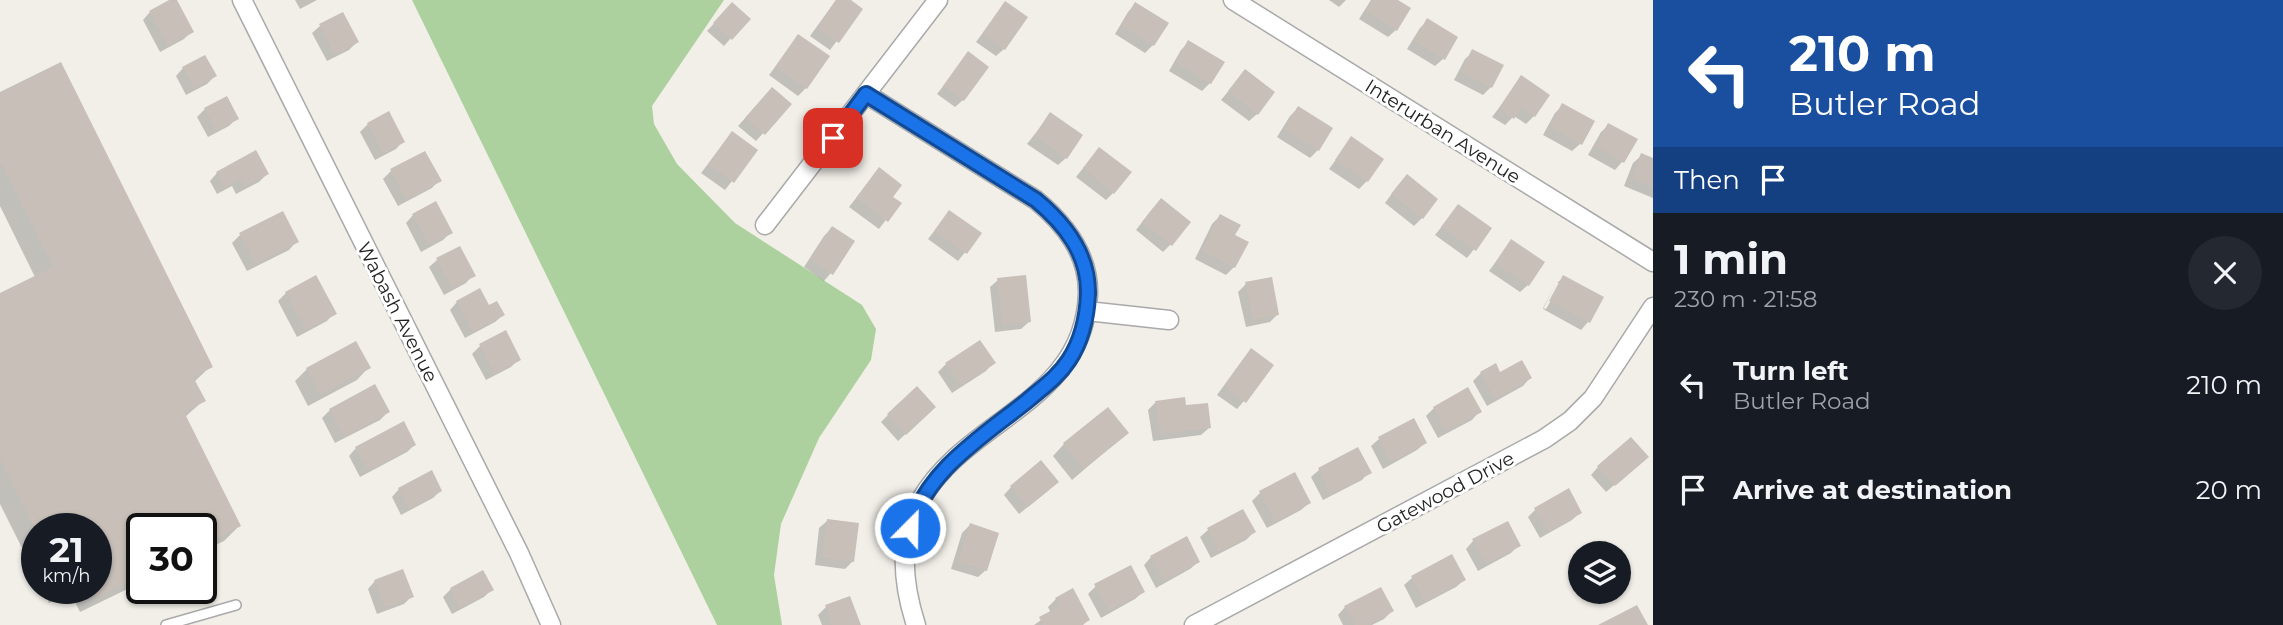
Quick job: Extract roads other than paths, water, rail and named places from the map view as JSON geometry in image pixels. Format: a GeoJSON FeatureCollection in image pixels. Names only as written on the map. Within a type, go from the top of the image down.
{"type":"FeatureCollection","features":[{"type":"Feature","properties":{"kind":"street","name":"Wabash Avenue"},"geometry":{"type":"LineString","coordinates":[[242,0],[519,553],[551,625]]}},
{"type":"Feature","properties":{"kind":"street"},"geometry":{"type":"LineString","coordinates":[[765,225],[938,0]]}},
{"type":"Feature","properties":{"kind":"street","name":"Interurban Avenue"},"geometry":{"type":"LineString","coordinates":[[1233,0],[1653,262]]}},
{"type":"Feature","properties":{"kind":"street"},"geometry":{"type":"LineString","coordinates":[[866,94],[1036,200],[1056,216],[1072,236],[1083,259],[1088,284],[1087,311],[1081,337],[1069,360],[1053,380],[935,478],[920,502],[911,524],[905,555],[905,583],[916,625]]}},
{"type":"Feature","properties":{"kind":"street","name":"Gatewood Drive"},"geometry":{"type":"LineString","coordinates":[[1194,625],[1544,439],[1570,421],[1593,398],[1653,307]]}},
{"type":"Feature","properties":{"kind":"street"},"geometry":{"type":"LineString","coordinates":[[1087,311],[1170,320]]}},
{"type":"Feature","properties":{"kind":"lane"},"geometry":{"type":"LineString","coordinates":[[166,625],[236,605]]}}]}
